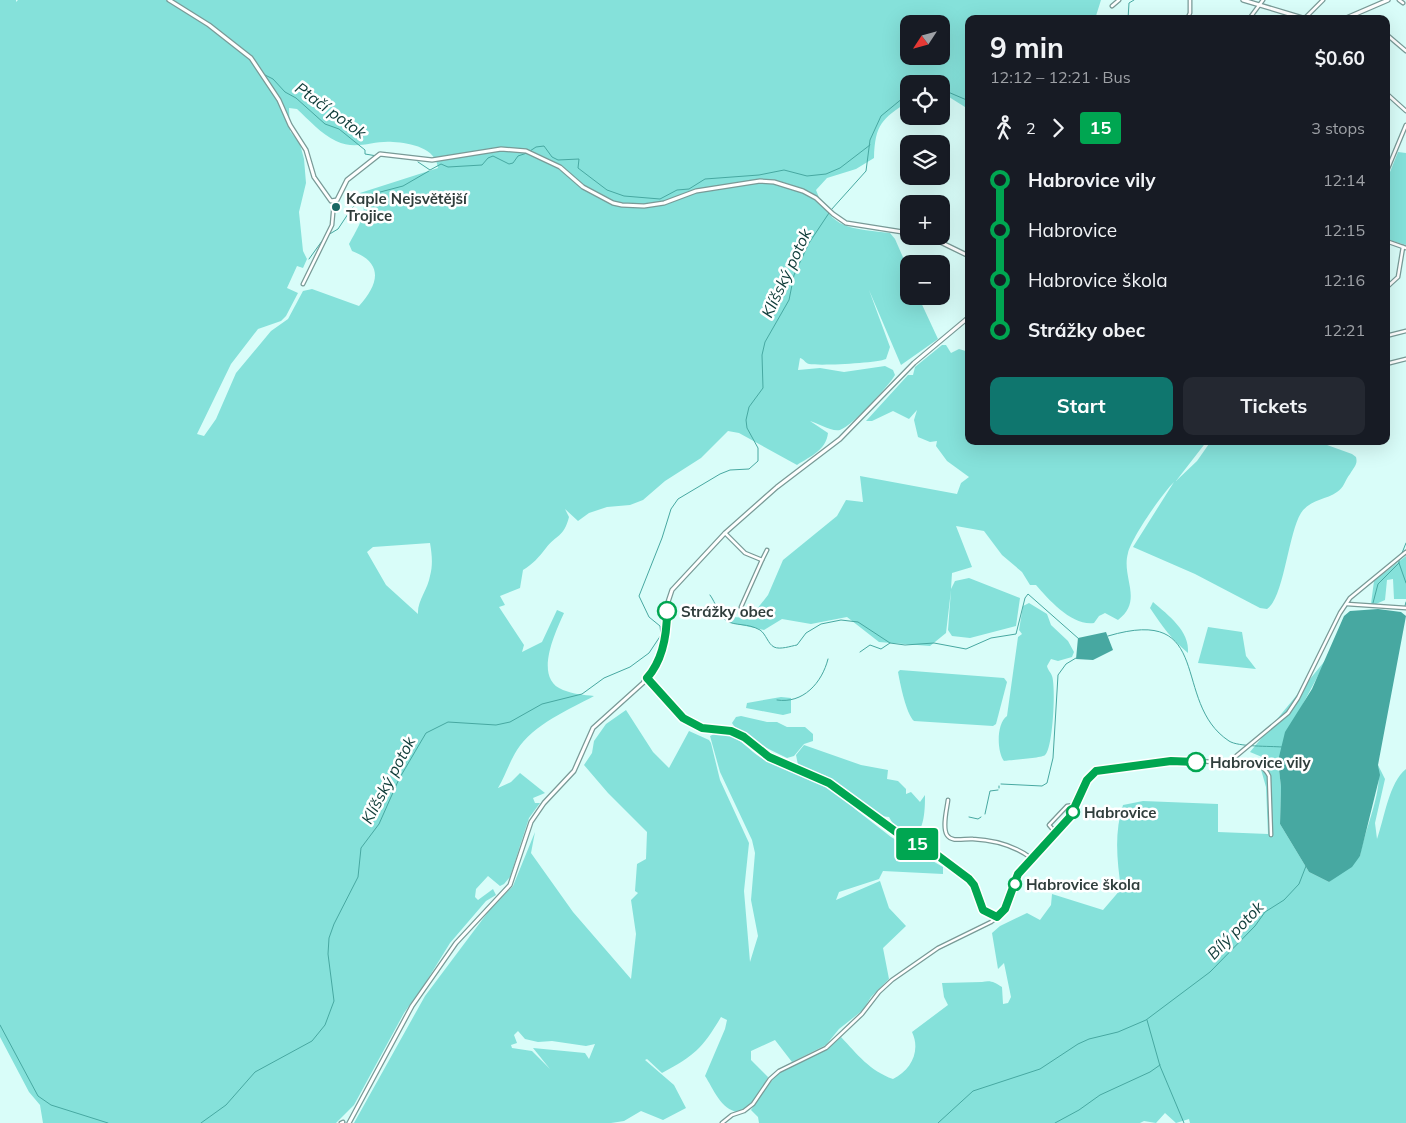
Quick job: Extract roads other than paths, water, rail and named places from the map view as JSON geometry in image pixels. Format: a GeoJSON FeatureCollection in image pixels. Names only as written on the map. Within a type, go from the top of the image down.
{"type":"FeatureCollection","features":[{"type":"Feature","properties":{"kind":"main road"},"geometry":{"type":"LineString","coordinates":[[169,0],[209,25],[251,58],[279,100],[290,125],[306,150],[314,177],[331,201],[334,202],[347,180],[380,154],[432,160],[501,149],[526,151],[560,167],[582,187],[622,205],[644,206],[664,203],[696,191],[760,181],[774,182],[803,190],[816,198],[828,210],[846,223],[900,232]]}},
{"type":"Feature","properties":{"kind":"main road"},"geometry":{"type":"LineString","coordinates":[[1243,0],[1295,15]]}},
{"type":"Feature","properties":{"kind":"main road"},"geometry":{"type":"LineString","coordinates":[[1353,15],[1388,0]]}},
{"type":"Feature","properties":{"kind":"main road"},"geometry":{"type":"LineString","coordinates":[[946,245],[965,254]]}},
{"type":"Feature","properties":{"kind":"main road"},"geometry":{"type":"LineString","coordinates":[[349,1123],[412,1006],[456,943],[510,885],[529,827],[536,814],[571,775],[596,724],[647,678],[658,662],[664,642],[670,592],[725,533],[777,486],[840,439],[904,372],[965,320]]}},
{"type":"Feature","properties":{"kind":"street"},"geometry":{"type":"LineString","coordinates":[[1113,0],[1112,6],[1119,0]]}},
{"type":"Feature","properties":{"kind":"street"},"geometry":{"type":"LineString","coordinates":[[1189,15],[1190,0]]}},
{"type":"Feature","properties":{"kind":"street"},"geometry":{"type":"LineString","coordinates":[[1252,15],[1262,0]]}},
{"type":"Feature","properties":{"kind":"street"},"geometry":{"type":"LineString","coordinates":[[1309,15],[1324,0]]}},
{"type":"Feature","properties":{"kind":"street"},"geometry":{"type":"LineString","coordinates":[[1399,0],[1403,4]]}},
{"type":"Feature","properties":{"kind":"street"},"geometry":{"type":"LineString","coordinates":[[1390,37],[1406,51]]}},
{"type":"Feature","properties":{"kind":"street"},"geometry":{"type":"LineString","coordinates":[[1390,97],[1406,111]]}},
{"type":"Feature","properties":{"kind":"street"},"geometry":{"type":"LineString","coordinates":[[1390,162],[1406,125]]}},
{"type":"Feature","properties":{"kind":"street"},"geometry":{"type":"LineString","coordinates":[[303,284],[332,225],[334,202]]}},
{"type":"Feature","properties":{"kind":"street"},"geometry":{"type":"LineString","coordinates":[[1390,242],[1405,247],[1398,277],[1390,284]]}},
{"type":"Feature","properties":{"kind":"street"},"geometry":{"type":"LineString","coordinates":[[1390,335],[1406,332]]}},
{"type":"Feature","properties":{"kind":"street"},"geometry":{"type":"LineString","coordinates":[[1390,363],[1406,359]]}},
{"type":"Feature","properties":{"kind":"street"},"geometry":{"type":"LineString","coordinates":[[725,533],[744,553],[762,560]]}},
{"type":"Feature","properties":{"kind":"street"},"geometry":{"type":"LineString","coordinates":[[741,607],[767,550]]}},
{"type":"Feature","properties":{"kind":"street"},"geometry":{"type":"LineString","coordinates":[[1229,762],[1288,713],[1311,674],[1340,613],[1350,598],[1406,552]]}},
{"type":"Feature","properties":{"kind":"street"},"geometry":{"type":"LineString","coordinates":[[1347,604],[1406,608]]}},
{"type":"Feature","properties":{"kind":"street"},"geometry":{"type":"LineString","coordinates":[[647,678],[683,718],[702,728],[731,731],[744,737],[769,757],[829,783],[903,837],[929,849],[969,879],[974,885],[983,910],[997,917]]}},
{"type":"Feature","properties":{"kind":"street"},"geometry":{"type":"LineString","coordinates":[[722,1123],[732,1115],[744,1111],[753,1104],[770,1079],[779,1071],[826,1048],[862,1014],[885,987],[908,968],[957,937],[997,917],[1005,909],[1018,874],[1070,817],[1087,780],[1096,771],[1171,761],[1229,762],[1261,765],[1266,769],[1269,776],[1271,835]]}},
{"type":"Feature","properties":{"kind":"street"},"geometry":{"type":"LineString","coordinates":[[948,800],[946,832],[951,839],[990,841],[1021,850],[1031,858]]}},
{"type":"Feature","properties":{"kind":"street"},"geometry":{"type":"LineString","coordinates":[[1055,832],[1049,825],[1067,806],[1076,805]]}},
{"type":"Feature","properties":{"kind":"waterway","name":"Klíšský potok"},"geometry":{"type":"LineString","coordinates":[[1128,15],[1129,3],[1134,0]]}},
{"type":"Feature","properties":{"kind":"waterway","name":"Ptačí potok"},"geometry":{"type":"LineString","coordinates":[[265,75],[273,79],[285,92],[296,98],[325,124],[339,129],[365,150],[365,154],[377,156]]}},
{"type":"Feature","properties":{"kind":"waterway","name":"Klíšský potok"},"geometry":{"type":"LineString","coordinates":[[950,93],[965,99]]}},
{"type":"Feature","properties":{"kind":"waterway","name":"Ptačí potok"},"geometry":{"type":"LineString","coordinates":[[831,210],[866,171],[870,140],[881,116],[900,100]]}},
{"type":"Feature","properties":{"kind":"waterway","name":"Ptačí potok"},"geometry":{"type":"LineString","coordinates":[[530,151],[536,147],[544,146],[552,157],[558,160],[579,159],[578,168],[607,190],[624,196],[660,199],[677,190],[689,189],[705,179],[759,175],[784,170],[807,176],[826,174],[840,168],[870,145]]}},
{"type":"Feature","properties":{"kind":"waterway","name":"Ptačí potok"},"geometry":{"type":"LineString","coordinates":[[418,162],[430,170],[441,164],[448,167],[482,165],[488,158],[493,156],[509,164],[513,163],[518,156],[527,153]]}},
{"type":"Feature","properties":{"kind":"waterway"},"geometry":{"type":"LineString","coordinates":[[328,235],[338,229],[352,208],[365,196],[403,186],[429,171]]}},
{"type":"Feature","properties":{"kind":"waterway","name":"Klíšský potok"},"geometry":{"type":"LineString","coordinates":[[201,1123],[226,1105],[255,1072],[312,1041],[325,1025],[334,1001],[328,954],[329,938],[358,877],[361,848],[379,824],[399,779],[426,733],[448,722],[496,725],[510,722],[542,704],[582,694],[604,678],[630,667],[649,653],[661,635],[660,626],[649,617],[639,596],[662,538],[671,509],[678,499],[720,474],[730,470],[749,469],[758,461],[758,448],[747,428],[746,420],[749,407],[763,388],[762,355],[765,342],[789,300],[794,275],[809,243],[829,213]]}},
{"type":"Feature","properties":{"kind":"waterway"},"geometry":{"type":"LineString","coordinates":[[309,259],[322,241]]}},
{"type":"Feature","properties":{"kind":"waterway","name":"Bílý potok"},"geometry":{"type":"LineString","coordinates":[[1402,553],[1406,543]]}},
{"type":"Feature","properties":{"kind":"waterway","name":"Bílý potok"},"geometry":{"type":"LineString","coordinates":[[1373,603],[1378,584],[1399,563],[1399,560]]}},
{"type":"Feature","properties":{"kind":"waterway"},"geometry":{"type":"LineString","coordinates":[[1399,563],[1406,583]]}},
{"type":"Feature","properties":{"kind":"waterway"},"geometry":{"type":"LineString","coordinates":[[710,595],[721,616],[727,621],[760,630],[770,644],[776,648],[797,645],[806,633],[821,624],[841,620],[858,622],[890,643],[905,645],[934,643],[966,649],[991,638],[1016,634],[1025,598],[1028,594],[1079,639]]}},
{"type":"Feature","properties":{"kind":"waterway"},"geometry":{"type":"LineString","coordinates":[[1405,606],[1406,602]]}},
{"type":"Feature","properties":{"kind":"waterway"},"geometry":{"type":"LineString","coordinates":[[1108,636],[1142,630],[1164,633],[1178,645],[1187,662],[1200,704],[1211,724],[1233,743],[1282,747]]}},
{"type":"Feature","properties":{"kind":"waterway"},"geometry":{"type":"LineString","coordinates":[[860,652],[870,645],[881,649],[890,643]]}},
{"type":"Feature","properties":{"kind":"waterway"},"geometry":{"type":"LineString","coordinates":[[1001,784],[1042,786],[1047,783],[1053,758],[1058,675],[1066,664],[1076,658]]}},
{"type":"Feature","properties":{"kind":"waterway"},"geometry":{"type":"LineString","coordinates":[[777,700],[795,699],[810,690],[821,676],[828,659]]}},
{"type":"Feature","properties":{"kind":"waterway"},"geometry":{"type":"LineString","coordinates":[[985,814],[990,791],[998,790]]}},
{"type":"Feature","properties":{"kind":"waterway"},"geometry":{"type":"LineString","coordinates":[[969,817],[978,819],[981,817]]}},
{"type":"Feature","properties":{"kind":"waterway","name":"Bílý potok"},"geometry":{"type":"LineString","coordinates":[[938,1123],[973,1091],[1040,1069],[1078,1044],[1089,1039],[1118,1032],[1146,1020],[1210,972],[1255,926],[1265,912],[1284,900],[1299,884],[1306,866]]}},
{"type":"Feature","properties":{"kind":"waterway"},"geometry":{"type":"LineString","coordinates":[[1147,1020],[1160,1066],[1184,1123]]}},
{"type":"Feature","properties":{"kind":"waterway","name":"Klíšský potok"},"geometry":{"type":"LineString","coordinates":[[0,1025],[38,1096],[51,1105],[108,1123]]}},
{"type":"Feature","properties":{"kind":"waterway"},"geometry":{"type":"LineString","coordinates":[[1055,1123],[1079,1110],[1100,1095],[1150,1072],[1160,1065]]}},
{"type":"Feature","properties":{"kind":"place","name":"Kaple Nejsvětější Trojice"},"geometry":{"type":"Point","coordinates":[336,207]}},
{"type":"Feature","properties":{"kind":"place","name":"Strážky obec"},"geometry":{"type":"Point","coordinates":[667,611]}},
{"type":"Feature","properties":{"kind":"place","name":"Habrovice vily"},"geometry":{"type":"Point","coordinates":[1196,762]}},
{"type":"Feature","properties":{"kind":"place","name":"Habrovice"},"geometry":{"type":"Point","coordinates":[1073,812]}},
{"type":"Feature","properties":{"kind":"place","name":"Habrovice škola"},"geometry":{"type":"Point","coordinates":[1015,884]}}]}
